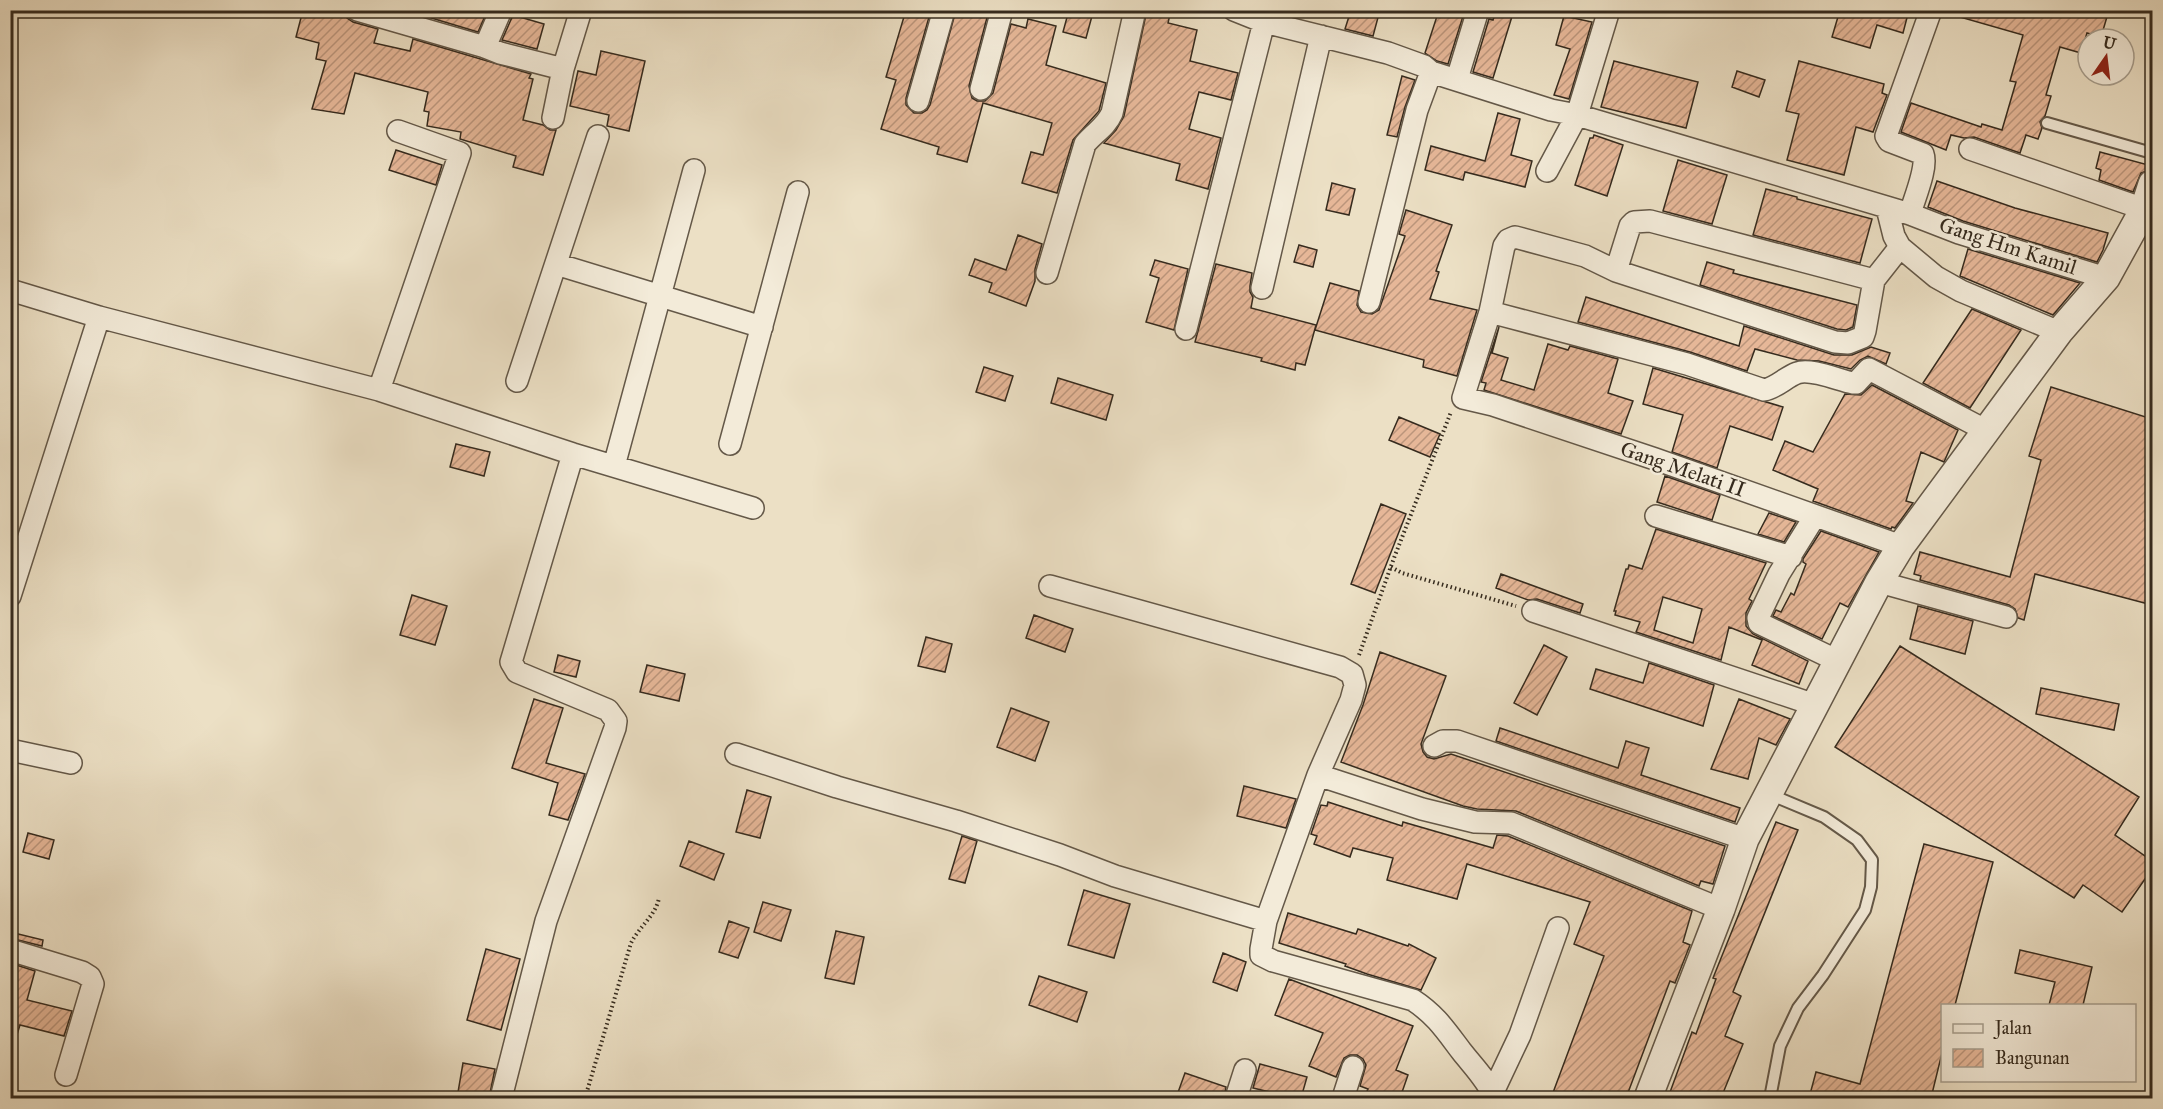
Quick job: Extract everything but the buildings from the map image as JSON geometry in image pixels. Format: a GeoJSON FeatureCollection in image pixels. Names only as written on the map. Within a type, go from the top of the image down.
{"type":"FeatureCollection","features":[{"type":"Feature","properties":{"kind":"street"},"geometry":{"type":"LineString","coordinates":[[357,10],[500,53],[563,69]]}},
{"type":"Feature","properties":{"kind":"street"},"geometry":{"type":"LineString","coordinates":[[485,47],[501,10]]}},
{"type":"Feature","properties":{"kind":"street"},"geometry":{"type":"LineString","coordinates":[[553,118],[563,69],[581,10]]}},
{"type":"Feature","properties":{"kind":"street"},"geometry":{"type":"LineString","coordinates":[[918,100],[944,10]]}},
{"type":"Feature","properties":{"kind":"street"},"geometry":{"type":"LineString","coordinates":[[981,89],[1002,10]]}},
{"type":"Feature","properties":{"kind":"street"},"geometry":{"type":"LineString","coordinates":[[1047,273],[1085,144],[1092,135],[1104,128],[1112,113],[1135,10]]}},
{"type":"Feature","properties":{"kind":"street","name":"Gang Hm Kamil"},"geometry":{"type":"LineString","coordinates":[[1234,10],[1264,22],[1388,53],[1424,66],[1431,72],[1551,110],[1576,115],[1910,214],[1959,233],[2106,278]]}},
{"type":"Feature","properties":{"kind":"street"},"geometry":{"type":"LineString","coordinates":[[1457,79],[1478,10]]}},
{"type":"Feature","properties":{"kind":"street"},"geometry":{"type":"LineString","coordinates":[[1547,171],[1576,115],[1609,10]]}},
{"type":"Feature","properties":{"kind":"street"},"geometry":{"type":"LineString","coordinates":[[1910,214],[1925,157],[1923,154],[1889,141],[1886,136],[1931,10]]}},
{"type":"Feature","properties":{"kind":"street"},"geometry":{"type":"LineString","coordinates":[[1186,329],[1264,22]]}},
{"type":"Feature","properties":{"kind":"street"},"geometry":{"type":"LineString","coordinates":[[1262,288],[1321,36]]}},
{"type":"Feature","properties":{"kind":"street"},"geometry":{"type":"LineString","coordinates":[[1369,302],[1418,110],[1431,72]]}},
{"type":"Feature","properties":{"kind":"street"},"geometry":{"type":"LineString","coordinates":[[379,390],[460,153],[398,131]]}},
{"type":"Feature","properties":{"kind":"street"},"geometry":{"type":"LineString","coordinates":[[517,381],[598,136]]}},
{"type":"Feature","properties":{"kind":"street"},"geometry":{"type":"LineString","coordinates":[[1970,149],[2144,209]]}},
{"type":"Feature","properties":{"kind":"street"},"geometry":{"type":"LineString","coordinates":[[614,466],[694,170]]}},
{"type":"Feature","properties":{"kind":"street"},"geometry":{"type":"LineString","coordinates":[[1648,1098],[1721,909],[1745,839],[1879,582],[1901,546],[2059,332],[2106,278],[2144,209],[2152,184]]}},
{"type":"Feature","properties":{"kind":"street"},"geometry":{"type":"LineString","coordinates":[[730,444],[798,192]]}},
{"type":"Feature","properties":{"kind":"street"},"geometry":{"type":"LineString","coordinates":[[1887,208],[1894,236],[1900,247],[1931,273],[1960,291],[2059,332]]}},
{"type":"Feature","properties":{"kind":"street"},"geometry":{"type":"LineString","coordinates":[[1616,271],[1630,226],[1642,220],[1874,280]]}},
{"type":"Feature","properties":{"kind":"street"},"geometry":{"type":"LineString","coordinates":[[1463,398],[1490,312],[1504,246],[1508,240],[1515,237],[1585,256],[1616,271],[1835,342],[1848,343],[1863,337],[1874,280],[1900,247]]}},
{"type":"Feature","properties":{"kind":"street"},"geometry":{"type":"LineString","coordinates":[[556,264],[762,327]]}},
{"type":"Feature","properties":{"kind":"street"},"geometry":{"type":"LineString","coordinates":[[10,290],[99,317],[379,390],[573,454],[753,508]]}},
{"type":"Feature","properties":{"kind":"street"},"geometry":{"type":"LineString","coordinates":[[1490,312],[1687,364],[1764,390],[1800,372],[1856,383],[1869,369],[1987,431]]}},
{"type":"Feature","properties":{"kind":"street"},"geometry":{"type":"LineString","coordinates":[[10,596],[99,317]]}},
{"type":"Feature","properties":{"kind":"street","name":"Gang Melati II"},"geometry":{"type":"LineString","coordinates":[[1463,398],[1493,405],[1655,459],[1901,546]]}},
{"type":"Feature","properties":{"kind":"street"},"geometry":{"type":"LineString","coordinates":[[501,1098],[546,921],[616,721],[608,710],[517,672],[511,662],[573,454]]}},
{"type":"Feature","properties":{"kind":"street"},"geometry":{"type":"LineString","coordinates":[[1656,516],[1791,557]]}},
{"type":"Feature","properties":{"kind":"street"},"geometry":{"type":"LineString","coordinates":[[1815,516],[1779,574],[1760,611],[1759,623],[1838,661]]}},
{"type":"Feature","properties":{"kind":"street"},"geometry":{"type":"LineString","coordinates":[[1879,582],[2006,617]]}},
{"type":"Feature","properties":{"kind":"street"},"geometry":{"type":"LineString","coordinates":[[1050,586],[1340,667],[1352,674],[1355,685],[1351,700],[1318,775],[1266,921],[1262,955],[1273,961],[1413,1000],[1429,1011],[1444,1027],[1481,1074],[1494,1095]]}},
{"type":"Feature","properties":{"kind":"street"},"geometry":{"type":"LineString","coordinates":[[1533,612],[1815,705]]}},
{"type":"Feature","properties":{"kind":"street"},"geometry":{"type":"LineString","coordinates":[[1434,746],[1443,741],[1457,741],[1745,839]]}},
{"type":"Feature","properties":{"kind":"street"},"geometry":{"type":"LineString","coordinates":[[10,750],[71,764]]}},
{"type":"Feature","properties":{"kind":"street"},"geometry":{"type":"LineString","coordinates":[[736,754],[837,787],[967,825],[1060,855],[1115,876],[1266,921]]}},
{"type":"Feature","properties":{"kind":"street"},"geometry":{"type":"LineString","coordinates":[[1318,775],[1454,817],[1475,822],[1511,823],[1721,909]]}},
{"type":"Feature","properties":{"kind":"street"},"geometry":{"type":"LineString","coordinates":[[1494,1095],[1520,1035],[1558,928]]}},
{"type":"Feature","properties":{"kind":"street"},"geometry":{"type":"LineString","coordinates":[[10,950],[82,972],[90,977],[93,984],[66,1076]]}},
{"type":"Feature","properties":{"kind":"street"},"geometry":{"type":"LineString","coordinates":[[1343,1098],[1353,1067]]}},
{"type":"Feature","properties":{"kind":"street"},"geometry":{"type":"LineString","coordinates":[[1236,1098],[1245,1070]]}},
{"type":"Feature","properties":{"kind":"lane"},"geometry":{"type":"LineString","coordinates":[[2047,123],[2152,153]]}},
{"type":"Feature","properties":{"kind":"lane"},"geometry":{"type":"LineString","coordinates":[[1768,793],[1824,817],[1857,840],[1872,860],[1871,887],[1864,910],[1823,975],[1798,1008],[1780,1046],[1770,1098]]}},
{"type":"Feature","properties":{"kind":"path"},"geometry":{"type":"LineString","coordinates":[[1352,674],[1452,409],[1463,398]]}},
{"type":"Feature","properties":{"kind":"path"},"geometry":{"type":"LineString","coordinates":[[1391,567],[1402,573],[1533,612]]}},
{"type":"Feature","properties":{"kind":"path"},"geometry":{"type":"LineString","coordinates":[[585,1098],[631,943],[636,932],[654,911],[659,898]]}}]}
